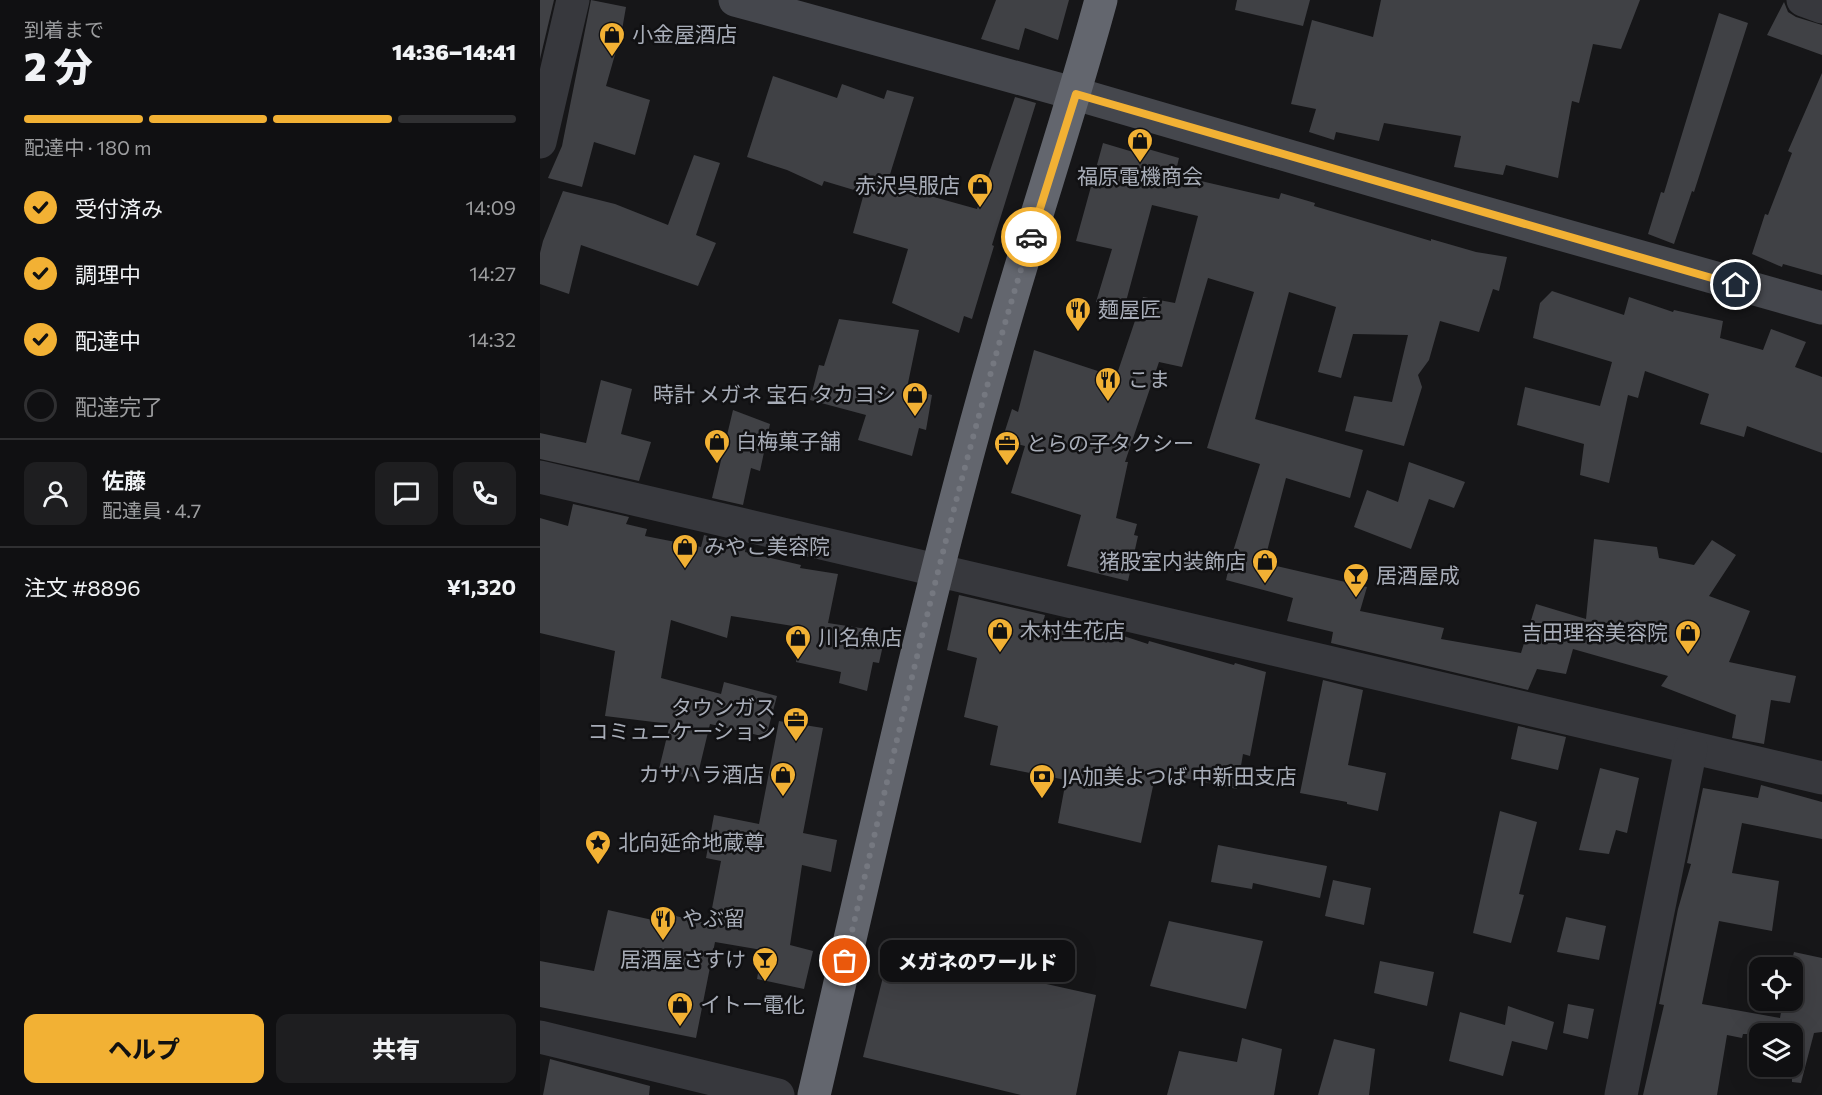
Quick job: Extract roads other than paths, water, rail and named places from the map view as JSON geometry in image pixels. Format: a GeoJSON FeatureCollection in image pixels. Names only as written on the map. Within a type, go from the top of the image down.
{"type":"FeatureCollection","features":[{"type":"Feature","properties":{"kind":"highway"},"geometry":{"type":"LineString","coordinates":[[814,1095],[937,571],[1000,338],[1076,94],[1101,0]]}},
{"type":"Feature","properties":{"kind":"street"},"geometry":{"type":"LineString","coordinates":[[540,142],[573,0]]}},
{"type":"Feature","properties":{"kind":"street"},"geometry":{"type":"LineString","coordinates":[[735,0],[1076,94],[1490,215],[1822,308]]}},
{"type":"Feature","properties":{"kind":"street"},"geometry":{"type":"LineString","coordinates":[[1803,0],[1822,7]]}},
{"type":"Feature","properties":{"kind":"street"},"geometry":{"type":"LineString","coordinates":[[540,477],[1822,778]]}},
{"type":"Feature","properties":{"kind":"street"},"geometry":{"type":"LineString","coordinates":[[1621,1095],[1691,748]]}},
{"type":"Feature","properties":{"kind":"street"},"geometry":{"type":"LineString","coordinates":[[540,1037],[778,1095]]}},
{"type":"Feature","properties":{"kind":"place","name":"小金屋酒店"},"geometry":{"type":"Point","coordinates":[612,58]}},
{"type":"Feature","properties":{"kind":"place","name":"福原電機商会"},"geometry":{"type":"Point","coordinates":[1140,164]}},
{"type":"Feature","properties":{"kind":"place","name":"赤沢呉服店"},"geometry":{"type":"Point","coordinates":[980,209]}},
{"type":"Feature","properties":{"kind":"place","name":"麺屋匠"},"geometry":{"type":"Point","coordinates":[1078,333]}},
{"type":"Feature","properties":{"kind":"place","name":"こま"},"geometry":{"type":"Point","coordinates":[1108,403]}},
{"type":"Feature","properties":{"kind":"place","name":"時計 メガネ 宝石 タカヨシ"},"geometry":{"type":"Point","coordinates":[915,418]}},
{"type":"Feature","properties":{"kind":"place","name":"白梅菓子舗"},"geometry":{"type":"Point","coordinates":[717,465]}},
{"type":"Feature","properties":{"kind":"place","name":"とらの子タクシー"},"geometry":{"type":"Point","coordinates":[1007,467]}},
{"type":"Feature","properties":{"kind":"place","name":"みやこ美容院"},"geometry":{"type":"Point","coordinates":[685,570]}},
{"type":"Feature","properties":{"kind":"place","name":"猪股室内装飾店"},"geometry":{"type":"Point","coordinates":[1265,585]}},
{"type":"Feature","properties":{"kind":"place","name":"居酒屋成"},"geometry":{"type":"Point","coordinates":[1356,599]}},
{"type":"Feature","properties":{"kind":"place","name":"木村生花店"},"geometry":{"type":"Point","coordinates":[1000,654]}},
{"type":"Feature","properties":{"kind":"place","name":"吉田理容美容院"},"geometry":{"type":"Point","coordinates":[1688,656]}},
{"type":"Feature","properties":{"kind":"place","name":"川名魚店"},"geometry":{"type":"Point","coordinates":[798,661]}},
{"type":"Feature","properties":{"kind":"place","name":"タウンガス コミュニケーション"},"geometry":{"type":"Point","coordinates":[796,743]}},
{"type":"Feature","properties":{"kind":"place","name":"カサハラ酒店"},"geometry":{"type":"Point","coordinates":[783,798]}},
{"type":"Feature","properties":{"kind":"place","name":"JA加美よつば 中新田支店"},"geometry":{"type":"Point","coordinates":[1042,800]}},
{"type":"Feature","properties":{"kind":"place","name":"北向延命地蔵尊"},"geometry":{"type":"Point","coordinates":[598,866]}},
{"type":"Feature","properties":{"kind":"place","name":"やぶ留"},"geometry":{"type":"Point","coordinates":[663,942]}},
{"type":"Feature","properties":{"kind":"place","name":"メガネのワールド"},"geometry":{"type":"Point","coordinates":[845,961]}},
{"type":"Feature","properties":{"kind":"place","name":"居酒屋さすけ"},"geometry":{"type":"Point","coordinates":[765,983]}},
{"type":"Feature","properties":{"kind":"place","name":"イトー電化"},"geometry":{"type":"Point","coordinates":[680,1028]}}]}
